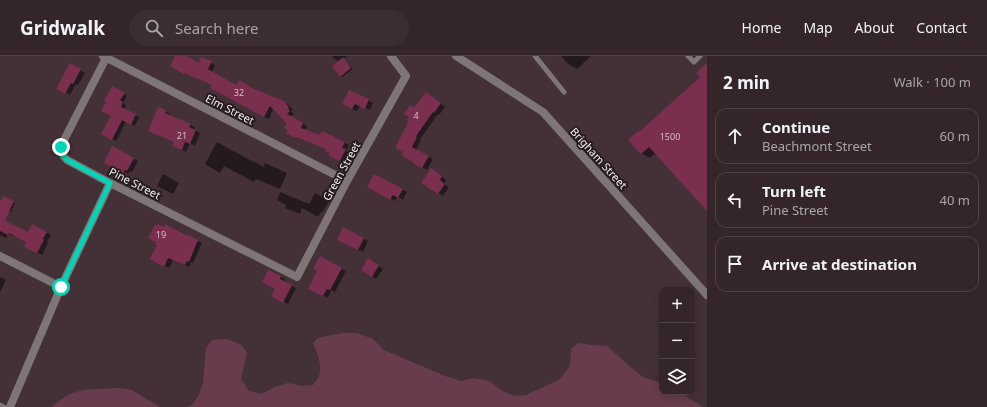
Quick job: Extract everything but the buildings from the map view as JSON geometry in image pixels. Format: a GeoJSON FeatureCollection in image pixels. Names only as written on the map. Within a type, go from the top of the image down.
{"type":"FeatureCollection","features":[{"type":"Feature","properties":{"kind":"street","name":"Green Street"},"geometry":{"type":"LineString","coordinates":[[296,277],[406,76],[391,56]]}},
{"type":"Feature","properties":{"kind":"street","name":"Brigham Street"},"geometry":{"type":"LineString","coordinates":[[456,56],[543,112],[707,295]]}},
{"type":"Feature","properties":{"kind":"street","name":"Elm Street"},"geometry":{"type":"LineString","coordinates":[[105,57],[348,181]]}},
{"type":"Feature","properties":{"kind":"street","name":"Pine Street"},"geometry":{"type":"LineString","coordinates":[[105,57],[63,142],[61,147],[63,156],[67,160],[110,183],[296,277]]}},
{"type":"Feature","properties":{"kind":"street"},"geometry":{"type":"LineString","coordinates":[[10,407],[61,287],[110,183]]}},
{"type":"Feature","properties":{"kind":"street"},"geometry":{"type":"LineString","coordinates":[[0,256],[61,287]]}},
{"type":"Feature","properties":{"kind":"lane"},"geometry":{"type":"LineString","coordinates":[[535,56],[564,92]]}},
{"type":"Feature","properties":{"kind":"lane"},"geometry":{"type":"LineString","coordinates":[[688,56],[694,62],[700,56]]}},
{"type":"Feature","properties":{"kind":"lane"},"geometry":{"type":"LineString","coordinates":[[0,405],[4,407]]}},
{"type":"Feature","properties":{"kind":"shaded area"},"geometry":{"type":"Polygon","coordinates":[[[357,333],[373,339],[384,350],[445,376],[461,381],[474,378],[489,381],[504,392],[515,396],[526,395],[559,380],[570,366],[571,349],[578,343],[607,346],[643,377],[659,382],[659,395],[685,395],[703,407],[187,407],[193,404],[199,395],[203,383],[206,348],[212,340],[227,339],[240,344],[247,352],[241,379],[249,391],[261,394],[277,386],[288,383],[302,386],[313,385],[319,376],[320,363],[313,343],[318,338],[331,335],[357,333]]]}},
{"type":"Feature","properties":{"kind":"shaded area"},"geometry":{"type":"Polygon","coordinates":[[[118,388],[132,390],[161,407],[51,407],[66,396],[76,392],[91,389],[118,388]]]}},
{"type":"Feature","properties":{"kind":"route"},"geometry":{"type":"LineString","coordinates":[[61,147],[61,152],[67,160],[110,183],[61,287]]}}]}
